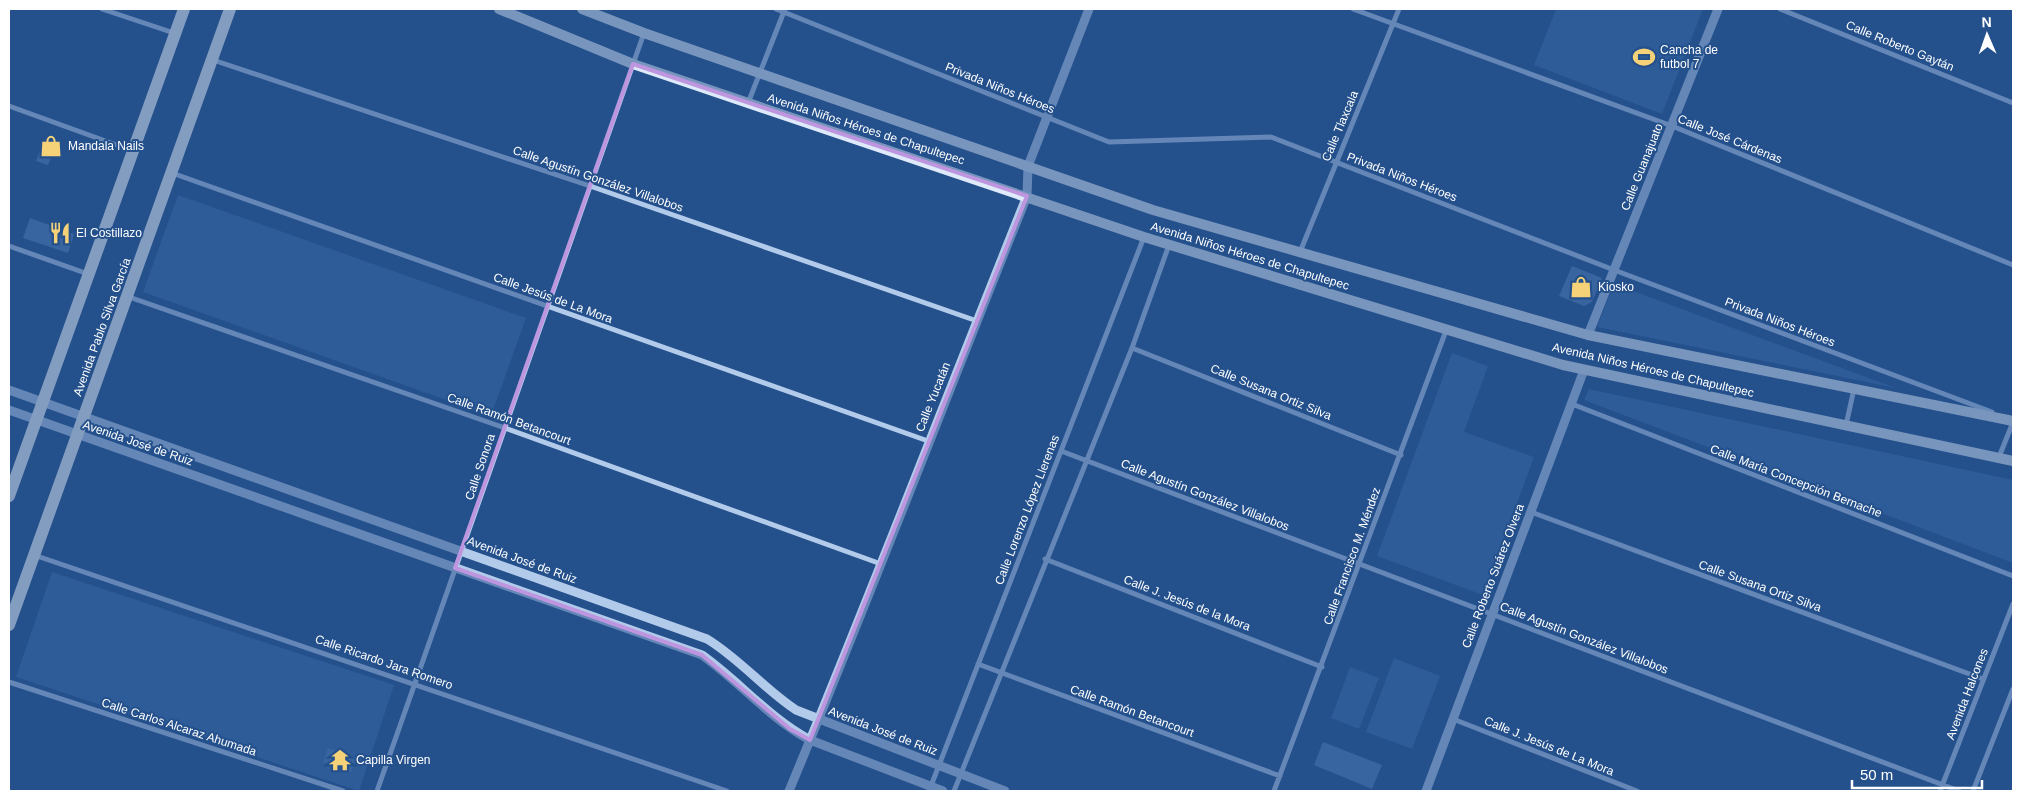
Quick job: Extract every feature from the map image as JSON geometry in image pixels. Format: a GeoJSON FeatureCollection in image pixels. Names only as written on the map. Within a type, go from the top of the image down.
{"type":"FeatureCollection","features":[{"type":"Feature","properties":{"kind":"main road"},"geometry":{"type":"LineString","coordinates":[[9,496],[184,9]]}},
{"type":"Feature","properties":{"kind":"main road","name":"Avenida Pablo Silva García"},"geometry":{"type":"LineString","coordinates":[[9,625],[230,9]]}},
{"type":"Feature","properties":{"kind":"main road","name":"Avenida Niños Héroes de Chapultepec"},"geometry":{"type":"LineString","coordinates":[[499,9],[633,64],[1144,237],[1584,370],[2013,461]]}},
{"type":"Feature","properties":{"kind":"main road","name":"Avenida Niños Héroes de Chapultepec"},"geometry":{"type":"LineString","coordinates":[[582,9],[644,33],[1154,210],[1588,335],[2013,421]]}},
{"type":"Feature","properties":{"kind":"street"},"geometry":{"type":"LineString","coordinates":[[102,9],[175,33]]}},
{"type":"Feature","properties":{"kind":"street","name":"Privada Niños Héroes"},"geometry":{"type":"LineString","coordinates":[[776,9],[785,10],[1109,142],[1271,136],[1614,270],[2013,421]]}},
{"type":"Feature","properties":{"kind":"street","name":"Calle Yucatán"},"geometry":{"type":"LineString","coordinates":[[789,791],[820,720],[882,564],[928,441],[1027,196],[1028,166],[1089,9]]}},
{"type":"Feature","properties":{"kind":"street","name":"Calle José Cárdenas"},"geometry":{"type":"LineString","coordinates":[[1353,9],[1672,126],[2013,265]]}},
{"type":"Feature","properties":{"kind":"street","name":"Calle Tlaxcala"},"geometry":{"type":"LineString","coordinates":[[1300,252],[1399,9]]}},
{"type":"Feature","properties":{"kind":"street","name":"Calle Guanajuato"},"geometry":{"type":"LineString","coordinates":[[1588,335],[1718,9]]}},
{"type":"Feature","properties":{"kind":"street","name":"Calle Roberto Gaytán"},"geometry":{"type":"LineString","coordinates":[[1780,9],[2013,102]]}},
{"type":"Feature","properties":{"kind":"street"},"geometry":{"type":"LineString","coordinates":[[748,103],[785,10]]}},
{"type":"Feature","properties":{"kind":"street","name":"Calle Sonora"},"geometry":{"type":"LineString","coordinates":[[377,791],[644,33]]}},
{"type":"Feature","properties":{"kind":"street","name":"Calle Agustín González Villalobos"},"geometry":{"type":"LineString","coordinates":[[212,59],[590,186],[977,321]]}},
{"type":"Feature","properties":{"kind":"street"},"geometry":{"type":"LineString","coordinates":[[9,106],[133,151]]}},
{"type":"Feature","properties":{"kind":"street","name":"Calle Jesús de La Mora"},"geometry":{"type":"LineString","coordinates":[[171,173],[928,441]]}},
{"type":"Feature","properties":{"kind":"street","name":"Calle Lorenzo López Llerenas"},"geometry":{"type":"LineString","coordinates":[[930,789],[1144,237]]}},
{"type":"Feature","properties":{"kind":"street"},"geometry":{"type":"LineString","coordinates":[[954,791],[1132,348],[1170,245]]}},
{"type":"Feature","properties":{"kind":"street"},"geometry":{"type":"LineString","coordinates":[[9,246],[88,274]]}},
{"type":"Feature","properties":{"kind":"street","name":"Calle Ramón Betancourt"},"geometry":{"type":"LineString","coordinates":[[127,296],[505,428],[882,564]]}},
{"type":"Feature","properties":{"kind":"street","name":"Calle Francisco M. Méndez"},"geometry":{"type":"LineString","coordinates":[[1274,791],[1322,667],[1447,328]]}},
{"type":"Feature","properties":{"kind":"street","name":"Calle Susana Ortiz Silva"},"geometry":{"type":"LineString","coordinates":[[1132,348],[1401,454]]}},
{"type":"Feature","properties":{"kind":"street","name":"Calle Roberto Suárez Olvera"},"geometry":{"type":"LineString","coordinates":[[1426,791],[1584,370]]}},
{"type":"Feature","properties":{"kind":"street"},"geometry":{"type":"LineString","coordinates":[[1846,425],[1854,389]]}},
{"type":"Feature","properties":{"kind":"street","name":"Avenida José de Ruiz"},"geometry":{"type":"LineString","coordinates":[[9,390],[707,639],[730,653],[774,695],[796,710],[1005,791]]}},
{"type":"Feature","properties":{"kind":"street","name":"Calle María Concepción Bernache"},"geometry":{"type":"LineString","coordinates":[[1572,404],[2013,576]]}},
{"type":"Feature","properties":{"kind":"street","name":"Avenida José de Ruiz"},"geometry":{"type":"LineString","coordinates":[[9,410],[702,655],[790,729],[810,740],[930,789],[943,791]]}},
{"type":"Feature","properties":{"kind":"street"},"geometry":{"type":"LineString","coordinates":[[1999,457],[2013,421]]}},
{"type":"Feature","properties":{"kind":"street","name":"Calle Agustín González Villalobos"},"geometry":{"type":"LineString","coordinates":[[1061,451],[1959,791]]}},
{"type":"Feature","properties":{"kind":"street","name":"Calle Susana Ortiz Silva"},"geometry":{"type":"LineString","coordinates":[[1531,512],[1983,679]]}},
{"type":"Feature","properties":{"kind":"street","name":"Calle Ricardo Jara Romero"},"geometry":{"type":"LineString","coordinates":[[34,554],[727,791]]}},
{"type":"Feature","properties":{"kind":"street","name":"Calle J. Jesús de la Mora"},"geometry":{"type":"LineString","coordinates":[[1046,559],[1322,667]]}},
{"type":"Feature","properties":{"kind":"street","name":"Avenida Halcones"},"geometry":{"type":"LineString","coordinates":[[1940,791],[2013,604]]}},
{"type":"Feature","properties":{"kind":"street","name":"Calle Ramón Betancourt"},"geometry":{"type":"LineString","coordinates":[[978,664],[1280,776]]}},
{"type":"Feature","properties":{"kind":"street","name":"Calle Carlos Alcaraz Ahumada"},"geometry":{"type":"LineString","coordinates":[[9,682],[343,791]]}},
{"type":"Feature","properties":{"kind":"street"},"geometry":{"type":"LineString","coordinates":[[1973,791],[2013,689]]}},
{"type":"Feature","properties":{"kind":"street","name":"Calle J. Jesús de La Mora"},"geometry":{"type":"LineString","coordinates":[[1453,719],[1637,791]]}},
{"type":"Feature","properties":{"kind":"highlighted area"},"geometry":{"type":"Polygon","coordinates":[[[633,64],[1027,196],[810,740],[790,729],[702,655],[455,568],[633,64]]]}},
{"type":"Feature","properties":{"kind":"shaded area"},"geometry":{"type":"Polygon","coordinates":[[[1556,9],[1703,9],[1662,114],[1534,65],[1556,9]]]}},
{"type":"Feature","properties":{"kind":"shaded area"},"geometry":{"type":"Polygon","coordinates":[[[178,195],[526,318],[491,416],[143,292],[178,195]]]}},
{"type":"Feature","properties":{"kind":"shaded area"},"geometry":{"type":"Polygon","coordinates":[[[1614,284],[1896,388],[1597,327],[1614,284]]]}},
{"type":"Feature","properties":{"kind":"shaded area"},"geometry":{"type":"Polygon","coordinates":[[[1452,353],[1488,366],[1464,432],[1534,457],[1483,595],[1377,556],[1452,353]]]}},
{"type":"Feature","properties":{"kind":"shaded area"},"geometry":{"type":"Polygon","coordinates":[[[1589,389],[2013,480],[2013,563],[1584,400],[1589,389]]]}},
{"type":"Feature","properties":{"kind":"shaded area"},"geometry":{"type":"Polygon","coordinates":[[[52,572],[394,685],[359,791],[16,677],[52,572]]]}},
{"type":"Feature","properties":{"kind":"shaded area"},"geometry":{"type":"Polygon","coordinates":[[[1394,658],[1440,676],[1412,749],[1366,732],[1394,658]]]}},
{"type":"Feature","properties":{"kind":"shaded area"},"geometry":{"type":"Polygon","coordinates":[[[1350,667],[1379,678],[1359,729],[1331,718],[1350,667]]]}},
{"type":"Feature","properties":{"kind":"building"},"geometry":{"type":"Polygon","coordinates":[[[45,138],[57,142],[48,165],[36,161],[45,138]]]}},
{"type":"Feature","properties":{"kind":"building"},"geometry":{"type":"Polygon","coordinates":[[[30,218],[74,234],[68,253],[23,238],[30,218]]]}},
{"type":"Feature","properties":{"kind":"building","name":"Kiosko"},"geometry":{"type":"Polygon","coordinates":[[[1572,266],[1602,278],[1592,302],[1584,306],[1559,296],[1572,266]]]}},
{"type":"Feature","properties":{"kind":"building"},"geometry":{"type":"Polygon","coordinates":[[[1323,742],[1382,765],[1372,789],[1314,765],[1323,742]]]}},
{"type":"Feature","properties":{"kind":"building","name":"Capilla Virgen"},"geometry":{"type":"Polygon","coordinates":[[[328,748],[356,758],[351,772],[323,762],[328,748]]]}},
{"type":"Feature","properties":{"kind":"place","name":"Cancha de futbol 7"},"geometry":{"type":"Point","coordinates":[1644,57]}},
{"type":"Feature","properties":{"kind":"place","name":"Mandala Nails"},"geometry":{"type":"Point","coordinates":[51,146]}},
{"type":"Feature","properties":{"kind":"place","name":"El Costillazo"},"geometry":{"type":"Point","coordinates":[60,233]}},
{"type":"Feature","properties":{"kind":"place","name":"Kiosko"},"geometry":{"type":"Point","coordinates":[1581,287]}},
{"type":"Feature","properties":{"kind":"place","name":"Capilla Virgen"},"geometry":{"type":"Point","coordinates":[340,760]}}]}
